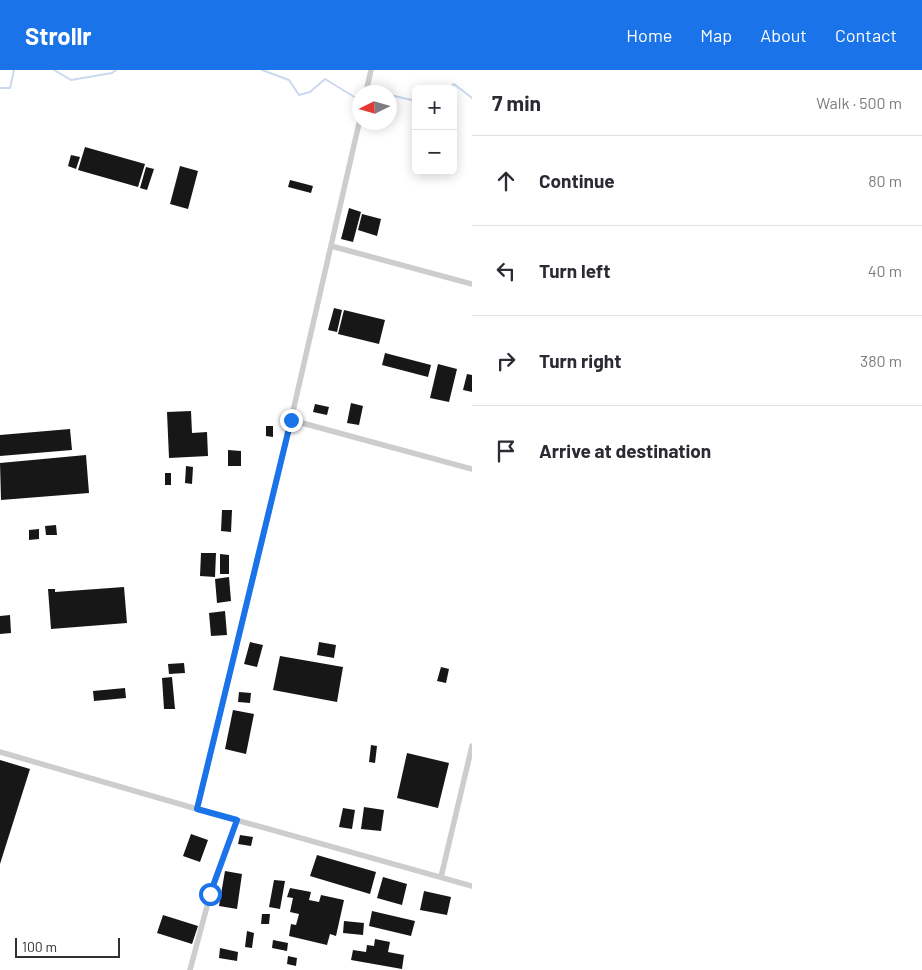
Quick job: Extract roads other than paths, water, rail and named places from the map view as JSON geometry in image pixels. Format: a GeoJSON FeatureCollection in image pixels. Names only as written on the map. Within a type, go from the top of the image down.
{"type":"FeatureCollection","features":[{"type":"Feature","properties":{"kind":"street"},"geometry":{"type":"LineString","coordinates":[[368,85],[371,70]]}},
{"type":"Feature","properties":{"kind":"street"},"geometry":{"type":"LineString","coordinates":[[197,809],[291,420],[357,130]]}},
{"type":"Feature","properties":{"kind":"street"},"geometry":{"type":"LineString","coordinates":[[330,246],[472,284]]}},
{"type":"Feature","properties":{"kind":"street"},"geometry":{"type":"LineString","coordinates":[[291,420],[472,470]]}},
{"type":"Feature","properties":{"kind":"street"},"geometry":{"type":"LineString","coordinates":[[441,877],[472,746]]}},
{"type":"Feature","properties":{"kind":"street"},"geometry":{"type":"LineString","coordinates":[[0,752],[472,886]]}},
{"type":"Feature","properties":{"kind":"street"},"geometry":{"type":"LineString","coordinates":[[190,970],[210,894],[237,820]]}},
{"type":"Feature","properties":{"kind":"waterway"},"geometry":{"type":"LineString","coordinates":[[0,88],[10,88],[14,70]]}},
{"type":"Feature","properties":{"kind":"waterway"},"geometry":{"type":"LineString","coordinates":[[54,70],[71,80],[112,73],[116,70]]}},
{"type":"Feature","properties":{"kind":"waterway"},"geometry":{"type":"LineString","coordinates":[[262,70],[289,80],[299,95],[310,92],[325,79],[352,96]]}},
{"type":"Feature","properties":{"kind":"waterway"},"geometry":{"type":"LineString","coordinates":[[457,86],[472,98]]}},
{"type":"Feature","properties":{"kind":"waterway"},"geometry":{"type":"LineString","coordinates":[[397,97],[412,100]]}}]}
